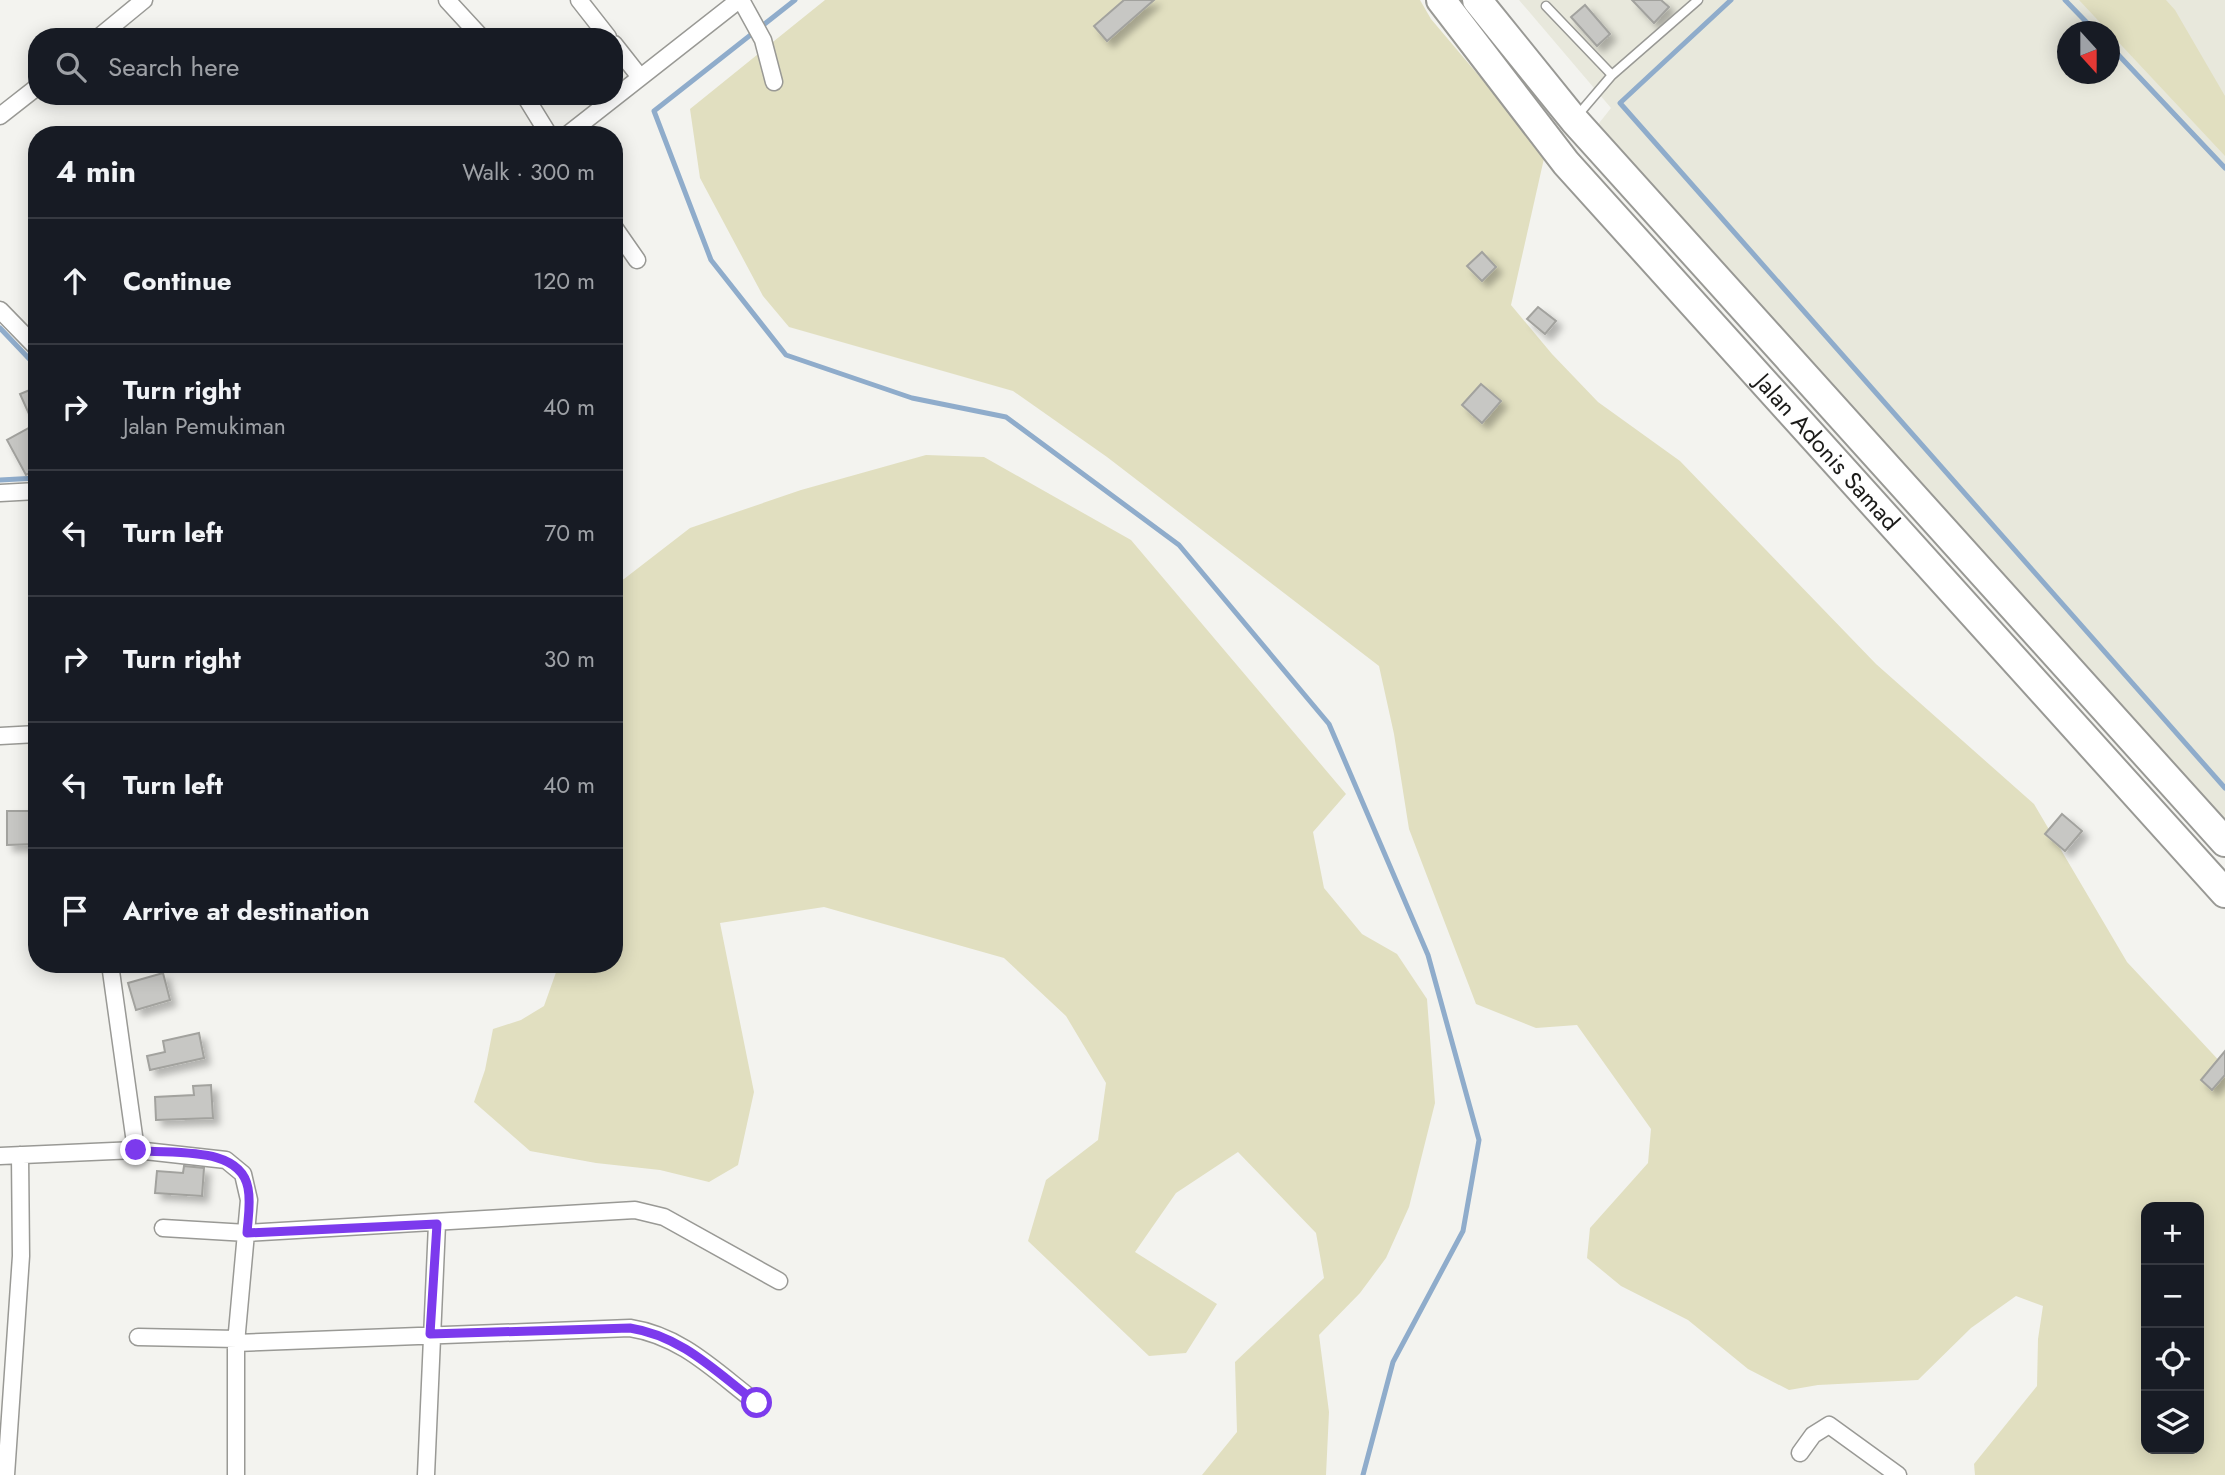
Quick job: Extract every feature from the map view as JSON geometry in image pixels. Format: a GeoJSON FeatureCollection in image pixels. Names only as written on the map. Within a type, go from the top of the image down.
{"type":"FeatureCollection","features":[{"type":"Feature","properties":{"kind":"highway","name":"Jalan Adonis Samad"},"geometry":{"type":"LineString","coordinates":[[1441,0],[1566,163],[2225,893]]}},
{"type":"Feature","properties":{"kind":"highway","name":"Jalan Adonis Samad"},"geometry":{"type":"LineString","coordinates":[[1477,0],[1574,120],[2225,842]]}},
{"type":"Feature","properties":{"kind":"street"},"geometry":{"type":"LineString","coordinates":[[110,28],[144,0]]}},
{"type":"Feature","properties":{"kind":"street"},"geometry":{"type":"LineString","coordinates":[[447,0],[473,28]]}},
{"type":"Feature","properties":{"kind":"street"},"geometry":{"type":"LineString","coordinates":[[579,0],[601,28]]}},
{"type":"Feature","properties":{"kind":"street"},"geometry":{"type":"LineString","coordinates":[[623,91],[740,0],[762,40],[774,82]]}},
{"type":"Feature","properties":{"kind":"street"},"geometry":{"type":"LineString","coordinates":[[623,55],[640,77]]}},
{"type":"Feature","properties":{"kind":"street"},"geometry":{"type":"LineString","coordinates":[[0,116],[28,94]]}},
{"type":"Feature","properties":{"kind":"street"},"geometry":{"type":"LineString","coordinates":[[531,105],[544,126]]}},
{"type":"Feature","properties":{"kind":"street"},"geometry":{"type":"LineString","coordinates":[[578,126],[605,105]]}},
{"type":"Feature","properties":{"kind":"street"},"geometry":{"type":"LineString","coordinates":[[623,240],[637,260]]}},
{"type":"Feature","properties":{"kind":"street"},"geometry":{"type":"LineString","coordinates":[[0,310],[28,339]]}},
{"type":"Feature","properties":{"kind":"street"},"geometry":{"type":"LineString","coordinates":[[0,493],[28,491]]}},
{"type":"Feature","properties":{"kind":"street"},"geometry":{"type":"LineString","coordinates":[[0,736],[28,734]]}},
{"type":"Feature","properties":{"kind":"street"},"geometry":{"type":"LineString","coordinates":[[111,973],[136,1150]]}},
{"type":"Feature","properties":{"kind":"street"},"geometry":{"type":"LineString","coordinates":[[0,1156],[136,1150],[216,1157],[235,1165],[248,1186],[247,1233],[237,1341],[236,1475]]}},
{"type":"Feature","properties":{"kind":"street"},"geometry":{"type":"LineString","coordinates":[[6,1475],[21,1256],[20,1155]]}},
{"type":"Feature","properties":{"kind":"street"},"geometry":{"type":"LineString","coordinates":[[163,1228],[247,1233],[437,1224],[607,1211],[654,1213],[779,1281]]}},
{"type":"Feature","properties":{"kind":"street"},"geometry":{"type":"LineString","coordinates":[[426,1475],[430,1334],[437,1224]]}},
{"type":"Feature","properties":{"kind":"street"},"geometry":{"type":"LineString","coordinates":[[138,1337],[237,1341],[630,1328],[653,1332],[674,1340],[757,1403]]}},
{"type":"Feature","properties":{"kind":"street"},"geometry":{"type":"LineString","coordinates":[[1800,1453],[1813,1435],[1829,1425],[1898,1475]]}},
{"type":"Feature","properties":{"kind":"lane"},"geometry":{"type":"LineString","coordinates":[[1574,120],[1612,75],[1698,0]]}},
{"type":"Feature","properties":{"kind":"lane"},"geometry":{"type":"LineString","coordinates":[[1546,6],[1612,75]]}},
{"type":"Feature","properties":{"kind":"shaded area"},"geometry":{"type":"Polygon","coordinates":[[[825,0],[1420,0],[1431,19],[1545,154],[1511,305],[1552,354],[1598,402],[1680,461],[1876,664],[2034,804],[2127,962],[2225,1067],[2225,1475],[1975,1475],[1974,1464],[2037,1386],[2038,1339],[2043,1306],[2016,1296],[1971,1328],[1918,1380],[1818,1385],[1789,1390],[1748,1369],[1688,1320],[1621,1286],[1587,1258],[1590,1228],[1648,1163],[1651,1129],[1577,1025],[1536,1028],[1476,1004],[1409,829],[1394,734],[1379,666],[1107,457],[1013,391],[789,327],[763,296],[700,178],[690,109],[825,0]]]}},
{"type":"Feature","properties":{"kind":"shaded area"},"geometry":{"type":"Polygon","coordinates":[[[1519,0],[2225,0],[2225,826],[1596,127],[1611,108],[1519,0]]]}},
{"type":"Feature","properties":{"kind":"shaded area"},"geometry":{"type":"Polygon","coordinates":[[[2079,0],[2166,0],[2175,10],[2225,96],[2225,156],[2120,44],[2120,21],[2099,21],[2079,0]]]}},
{"type":"Feature","properties":{"kind":"shaded area"},"geometry":{"type":"Polygon","coordinates":[[[926,455],[984,457],[1131,540],[1346,794],[1313,832],[1324,888],[1362,934],[1397,954],[1427,999],[1435,1103],[1409,1207],[1386,1258],[1360,1293],[1319,1335],[1329,1412],[1326,1475],[1202,1475],[1237,1432],[1235,1362],[1324,1278],[1316,1233],[1238,1152],[1176,1193],[1135,1252],[1217,1304],[1186,1353],[1149,1356],[1028,1241],[1046,1180],[1098,1140],[1106,1083],[1066,1016],[1004,958],[824,907],[720,923],[754,1092],[738,1165],[709,1182],[660,1170],[596,1163],[530,1151],[474,1102],[485,1070],[493,1029],[521,1020],[544,1006],[556,973],[623,973],[623,579],[690,528],[801,490],[926,455]]]}},
{"type":"Feature","properties":{"kind":"building"},"geometry":{"type":"Polygon","coordinates":[[[1124,0],[1154,0],[1107,41],[1094,26],[1124,0]]]}},
{"type":"Feature","properties":{"kind":"building"},"geometry":{"type":"Polygon","coordinates":[[[1632,0],[1661,0],[1669,7],[1654,23],[1632,0]]]}},
{"type":"Feature","properties":{"kind":"building"},"geometry":{"type":"Polygon","coordinates":[[[1585,5],[1610,34],[1597,46],[1571,17],[1585,5]]]}},
{"type":"Feature","properties":{"kind":"building"},"geometry":{"type":"Polygon","coordinates":[[[1482,252],[1496,267],[1482,281],[1467,266],[1482,252]]]}},
{"type":"Feature","properties":{"kind":"building"},"geometry":{"type":"Polygon","coordinates":[[[1538,307],[1556,321],[1545,334],[1527,319],[1538,307]]]}},
{"type":"Feature","properties":{"kind":"building"},"geometry":{"type":"Polygon","coordinates":[[[1481,384],[1501,401],[1482,423],[1462,405],[1481,384]]]}},
{"type":"Feature","properties":{"kind":"building"},"geometry":{"type":"Polygon","coordinates":[[[28,391],[28,412],[20,394],[28,391]]]}},
{"type":"Feature","properties":{"kind":"building"},"geometry":{"type":"Polygon","coordinates":[[[28,428],[28,474],[26,475],[7,440],[28,428]]]}},
{"type":"Feature","properties":{"kind":"building"},"geometry":{"type":"Polygon","coordinates":[[[7,811],[28,811],[28,844],[7,845],[7,811]]]}},
{"type":"Feature","properties":{"kind":"building"},"geometry":{"type":"Polygon","coordinates":[[[2062,814],[2082,831],[2065,851],[2045,834],[2062,814]]]}},
{"type":"Feature","properties":{"kind":"building"},"geometry":{"type":"Polygon","coordinates":[[[163,973],[170,1000],[136,1010],[128,983],[163,973]]]}},
{"type":"Feature","properties":{"kind":"building"},"geometry":{"type":"Polygon","coordinates":[[[199,1033],[204,1058],[150,1070],[147,1056],[165,1052],[163,1041],[199,1033]]]}},
{"type":"Feature","properties":{"kind":"building"},"geometry":{"type":"Polygon","coordinates":[[[2225,1051],[2225,1075],[2212,1090],[2201,1080],[2225,1051]]]}},
{"type":"Feature","properties":{"kind":"building"},"geometry":{"type":"Polygon","coordinates":[[[211,1085],[213,1118],[156,1120],[155,1097],[194,1095],[193,1086],[211,1085]]]}},
{"type":"Feature","properties":{"kind":"building"},"geometry":{"type":"Polygon","coordinates":[[[184,1166],[204,1168],[202,1196],[155,1193],[157,1171],[183,1173],[184,1166]]]}},
{"type":"Feature","properties":{"kind":"waterway"},"geometry":{"type":"LineString","coordinates":[[795,0],[654,111],[711,260],[786,355],[912,398],[1006,417],[1179,545],[1329,724],[1428,955],[1479,1140],[1463,1231],[1393,1362],[1363,1475]]}},
{"type":"Feature","properties":{"kind":"waterway"},"geometry":{"type":"LineString","coordinates":[[1731,0],[1620,103],[2225,788]]}},
{"type":"Feature","properties":{"kind":"waterway"},"geometry":{"type":"LineString","coordinates":[[2065,0],[2085,21]]}},
{"type":"Feature","properties":{"kind":"waterway"},"geometry":{"type":"LineString","coordinates":[[2120,57],[2225,168]]}},
{"type":"Feature","properties":{"kind":"waterway"},"geometry":{"type":"LineString","coordinates":[[0,328],[28,358]]}},
{"type":"Feature","properties":{"kind":"waterway"},"geometry":{"type":"LineString","coordinates":[[0,480],[28,478]]}},
{"type":"Feature","properties":{"kind":"route"},"geometry":{"type":"LineString","coordinates":[[136,1150],[216,1157],[235,1165],[248,1186],[247,1233],[437,1224],[430,1334],[630,1328],[653,1332],[674,1340],[757,1403]]}}]}
